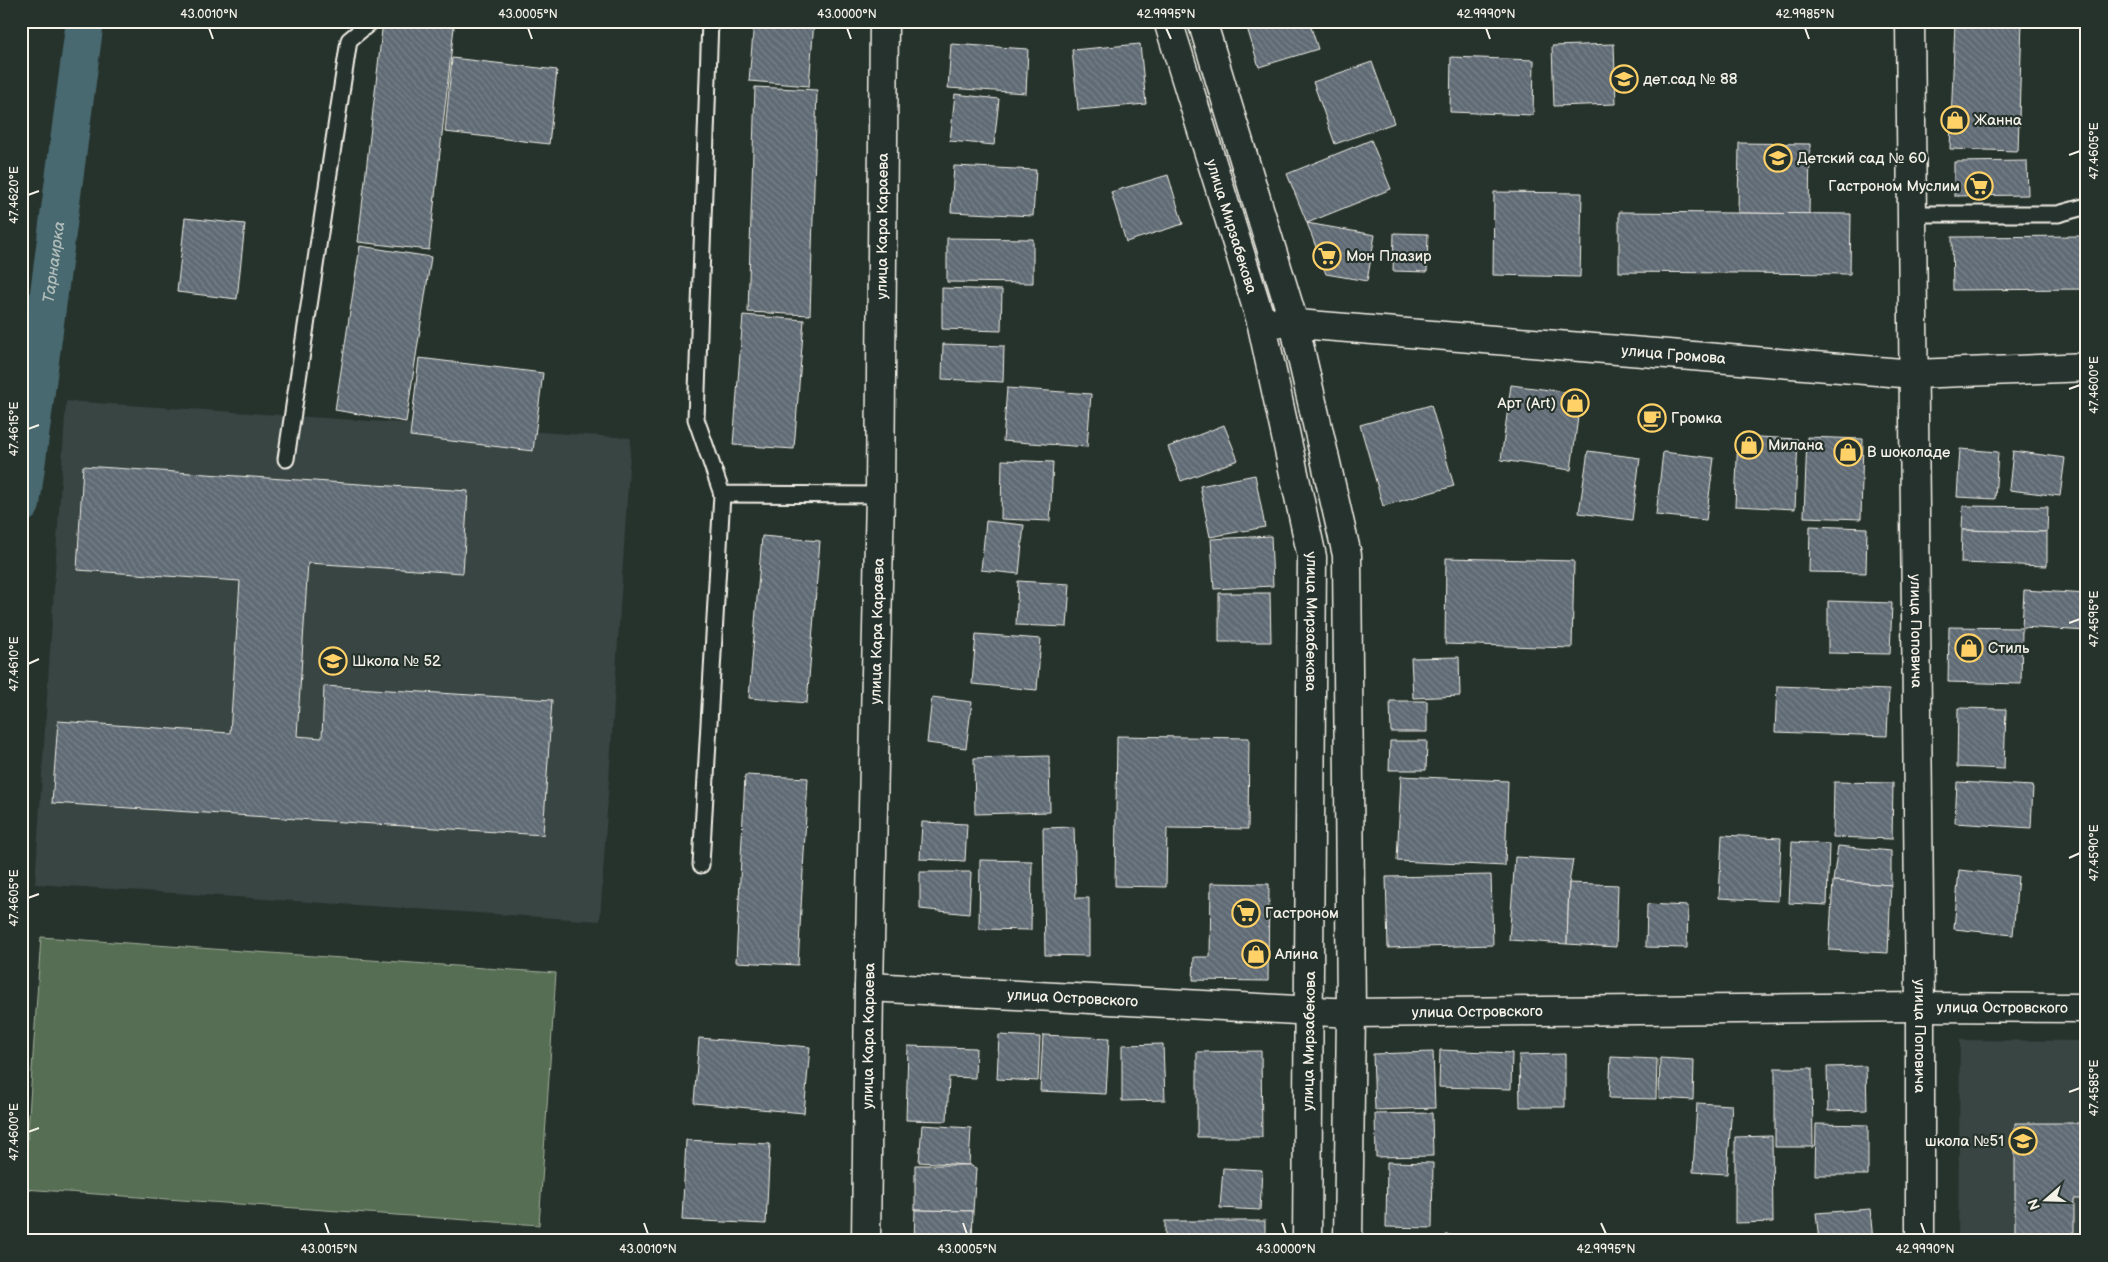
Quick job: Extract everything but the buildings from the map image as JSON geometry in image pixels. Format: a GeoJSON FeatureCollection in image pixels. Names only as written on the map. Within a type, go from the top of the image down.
{"type":"FeatureCollection","features":[{"type":"Feature","properties":{"kind":"street","name":"улица Кара Караева"},"geometry":{"type":"LineString","coordinates":[[866,1241],[869,987],[880,495],[884,21]]}},
{"type":"Feature","properties":{"kind":"street","name":"улица Мирзабекова"},"geometry":{"type":"LineString","coordinates":[[1168,21],[1261,321],[1312,557],[1307,1241]]}},
{"type":"Feature","properties":{"kind":"street"},"geometry":{"type":"LineString","coordinates":[[1202,21],[1294,324],[1347,554],[1351,1012],[1348,1241]]}},
{"type":"Feature","properties":{"kind":"street","name":"улица Поповича"},"geometry":{"type":"LineString","coordinates":[[1910,21],[1920,1007],[1920,1241]]}},
{"type":"Feature","properties":{"kind":"street","name":"улица Громова"},"geometry":{"type":"LineString","coordinates":[[1261,321],[1914,374],[2087,368]]}},
{"type":"Feature","properties":{"kind":"street","name":"улица Островского"},"geometry":{"type":"LineString","coordinates":[[869,987],[1351,1012],[1920,1007],[2087,1008]]}},
{"type":"Feature","properties":{"kind":"lane"},"geometry":{"type":"LineString","coordinates":[[286,459],[349,40],[372,21]]}},
{"type":"Feature","properties":{"kind":"lane"},"geometry":{"type":"LineString","coordinates":[[701,865],[722,494],[696,419],[710,21]]}},
{"type":"Feature","properties":{"kind":"lane"},"geometry":{"type":"LineString","coordinates":[[1912,214],[2058,214],[2087,206]]}},
{"type":"Feature","properties":{"kind":"lane"},"geometry":{"type":"LineString","coordinates":[[722,494],[880,495]]}},
{"type":"Feature","properties":{"kind":"path"},"geometry":{"type":"LineString","coordinates":[[21,858],[23,816]]}},
{"type":"Feature","properties":{"kind":"shaded area","name":"Школа № 52"},"geometry":{"type":"Polygon","coordinates":[[[66,401],[631,438],[600,921],[35,884],[66,401]]]}},
{"type":"Feature","properties":{"kind":"shaded area","name":"школа №51"},"geometry":{"type":"Polygon","coordinates":[[[1960,1040],[2087,1041],[2087,1241],[1958,1241],[1960,1040]]]}},
{"type":"Feature","properties":{"kind":"green space"},"geometry":{"type":"Polygon","coordinates":[[[41,937],[556,973],[539,1225],[24,1189],[41,937]]]}},
{"type":"Feature","properties":{"kind":"waterway","name":"Тарнаирка"},"geometry":{"type":"LineString","coordinates":[[21,504],[85,21]]}},
{"type":"Feature","properties":{"kind":"place","name":"дет.сад № 88"},"geometry":{"type":"Point","coordinates":[1624,79]}},
{"type":"Feature","properties":{"kind":"place","name":"Жанна"},"geometry":{"type":"Point","coordinates":[1955,120]}},
{"type":"Feature","properties":{"kind":"place","name":"Детский сад № 60"},"geometry":{"type":"Point","coordinates":[1778,158]}},
{"type":"Feature","properties":{"kind":"place","name":"Гастроном Муслим"},"geometry":{"type":"Point","coordinates":[1979,186]}},
{"type":"Feature","properties":{"kind":"place","name":"Мон Плазир"},"geometry":{"type":"Point","coordinates":[1327,256]}},
{"type":"Feature","properties":{"kind":"place","name":"Арт (Art)"},"geometry":{"type":"Point","coordinates":[1575,403]}},
{"type":"Feature","properties":{"kind":"place","name":"Громка"},"geometry":{"type":"Point","coordinates":[1652,418]}},
{"type":"Feature","properties":{"kind":"place","name":"Милана"},"geometry":{"type":"Point","coordinates":[1749,445]}},
{"type":"Feature","properties":{"kind":"place","name":"В шоколаде"},"geometry":{"type":"Point","coordinates":[1848,452]}},
{"type":"Feature","properties":{"kind":"place","name":"Стиль"},"geometry":{"type":"Point","coordinates":[1969,648]}},
{"type":"Feature","properties":{"kind":"place","name":"Школа № 52"},"geometry":{"type":"Point","coordinates":[333,661]}},
{"type":"Feature","properties":{"kind":"place","name":"Гастроном"},"geometry":{"type":"Point","coordinates":[1246,913]}},
{"type":"Feature","properties":{"kind":"place","name":"Алина"},"geometry":{"type":"Point","coordinates":[1256,954]}},
{"type":"Feature","properties":{"kind":"place","name":"школа №51"},"geometry":{"type":"Point","coordinates":[2023,1141]}}]}
